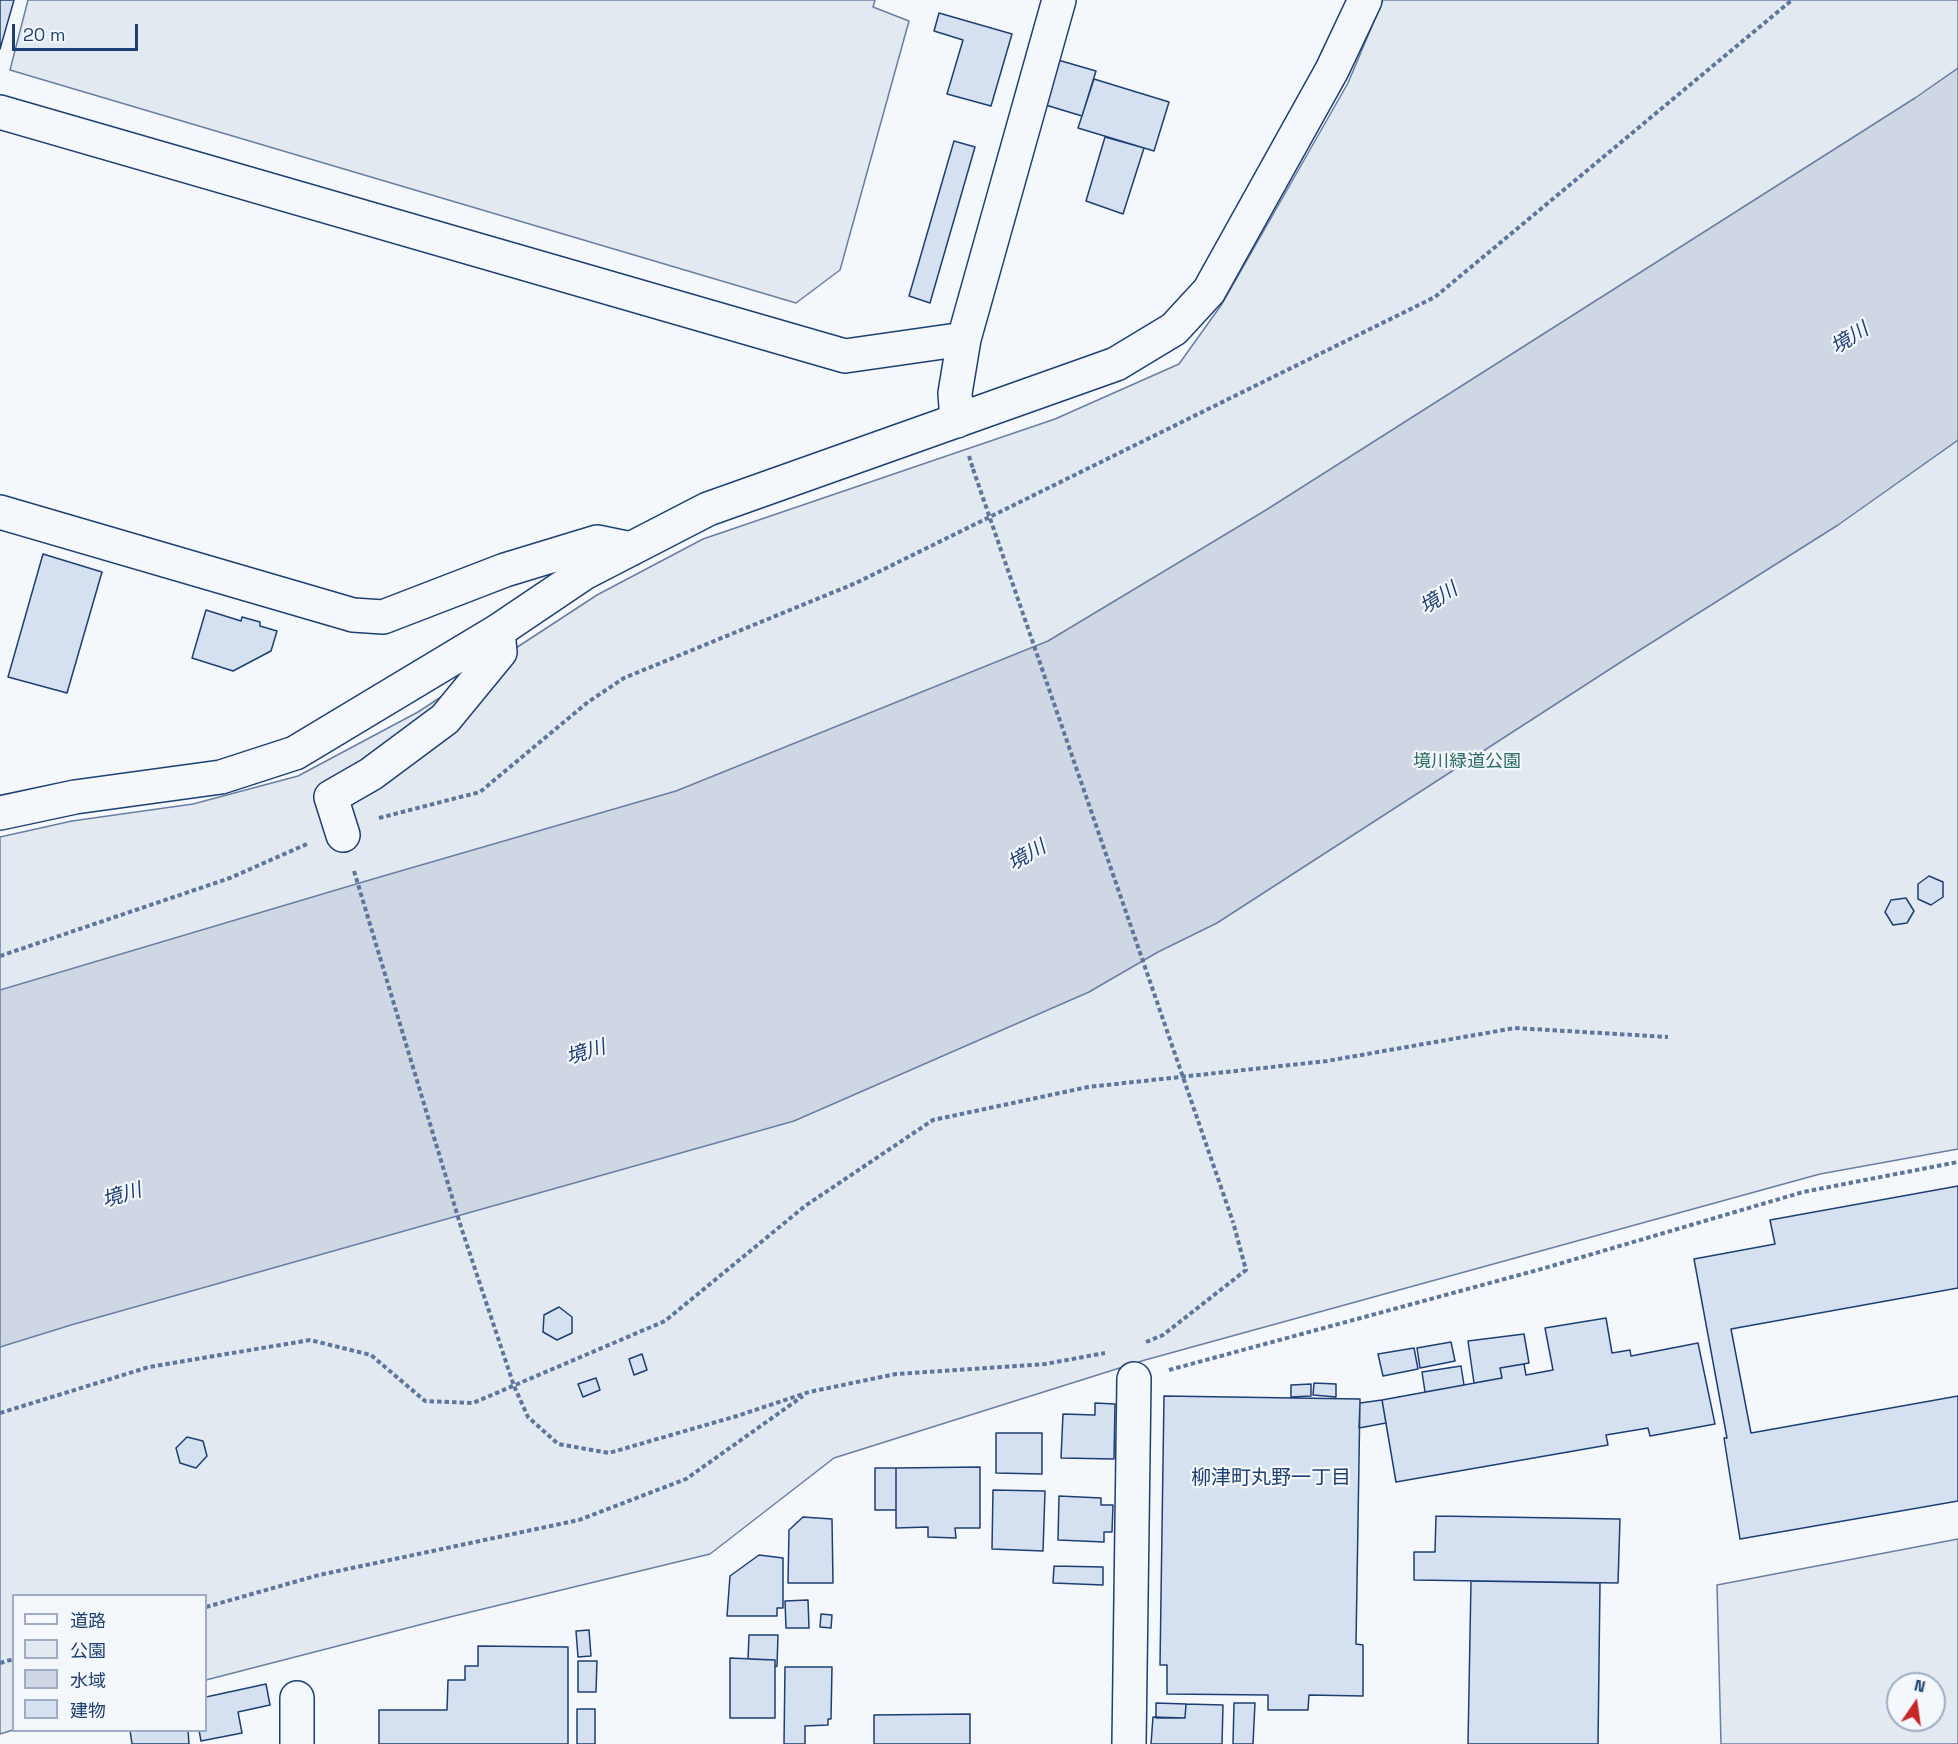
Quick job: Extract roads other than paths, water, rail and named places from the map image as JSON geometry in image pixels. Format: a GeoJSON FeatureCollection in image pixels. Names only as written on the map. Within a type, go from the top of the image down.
{"type":"FeatureCollection","features":[{"type":"Feature","properties":{"kind":"street"},"geometry":{"type":"LineString","coordinates":[[957,421],[955,393],[964,339],[1059,0]]}},
{"type":"Feature","properties":{"kind":"street"},"geometry":{"type":"LineString","coordinates":[[0,813],[75,797],[221,777],[295,753],[498,631],[584,573],[708,509],[1116,364],[1174,329],[1209,291],[1332,70],[1365,0]]}},
{"type":"Feature","properties":{"kind":"street"},"geometry":{"type":"LineString","coordinates":[[0,112],[844,356],[964,339]]}},
{"type":"Feature","properties":{"kind":"street"},"geometry":{"type":"LineString","coordinates":[[0,512],[353,615],[383,617],[505,570],[597,542],[631,549]]}},
{"type":"Feature","properties":{"kind":"street"},"geometry":{"type":"LineString","coordinates":[[342,831],[331,797],[371,774],[445,719],[500,652],[498,631]]}},
{"type":"Feature","properties":{"kind":"street"},"geometry":{"type":"LineString","coordinates":[[1130,1744],[1132,1364]]}},
{"type":"Feature","properties":{"kind":"street"},"geometry":{"type":"LineString","coordinates":[[297,1698],[297,1744]]}},
{"type":"Feature","properties":{"kind":"water","name":"境川"},"geometry":{"type":"Polygon","coordinates":[[[1958,68],[1958,440],[1838,525],[1624,660],[1217,923],[1158,952],[1089,992],[794,1121],[0,1347],[0,990],[676,791],[1048,641],[1266,510],[1915,98],[1958,68]]]}},
{"type":"Feature","properties":{"kind":"district","name":"柳津町丸野一丁目"},"geometry":{"type":"Point","coordinates":[1271,1479]}},
{"type":"Feature","properties":{"kind":"park label","name":"境川緑道公園"},"geometry":{"type":"Point","coordinates":[1467,762]}}]}
